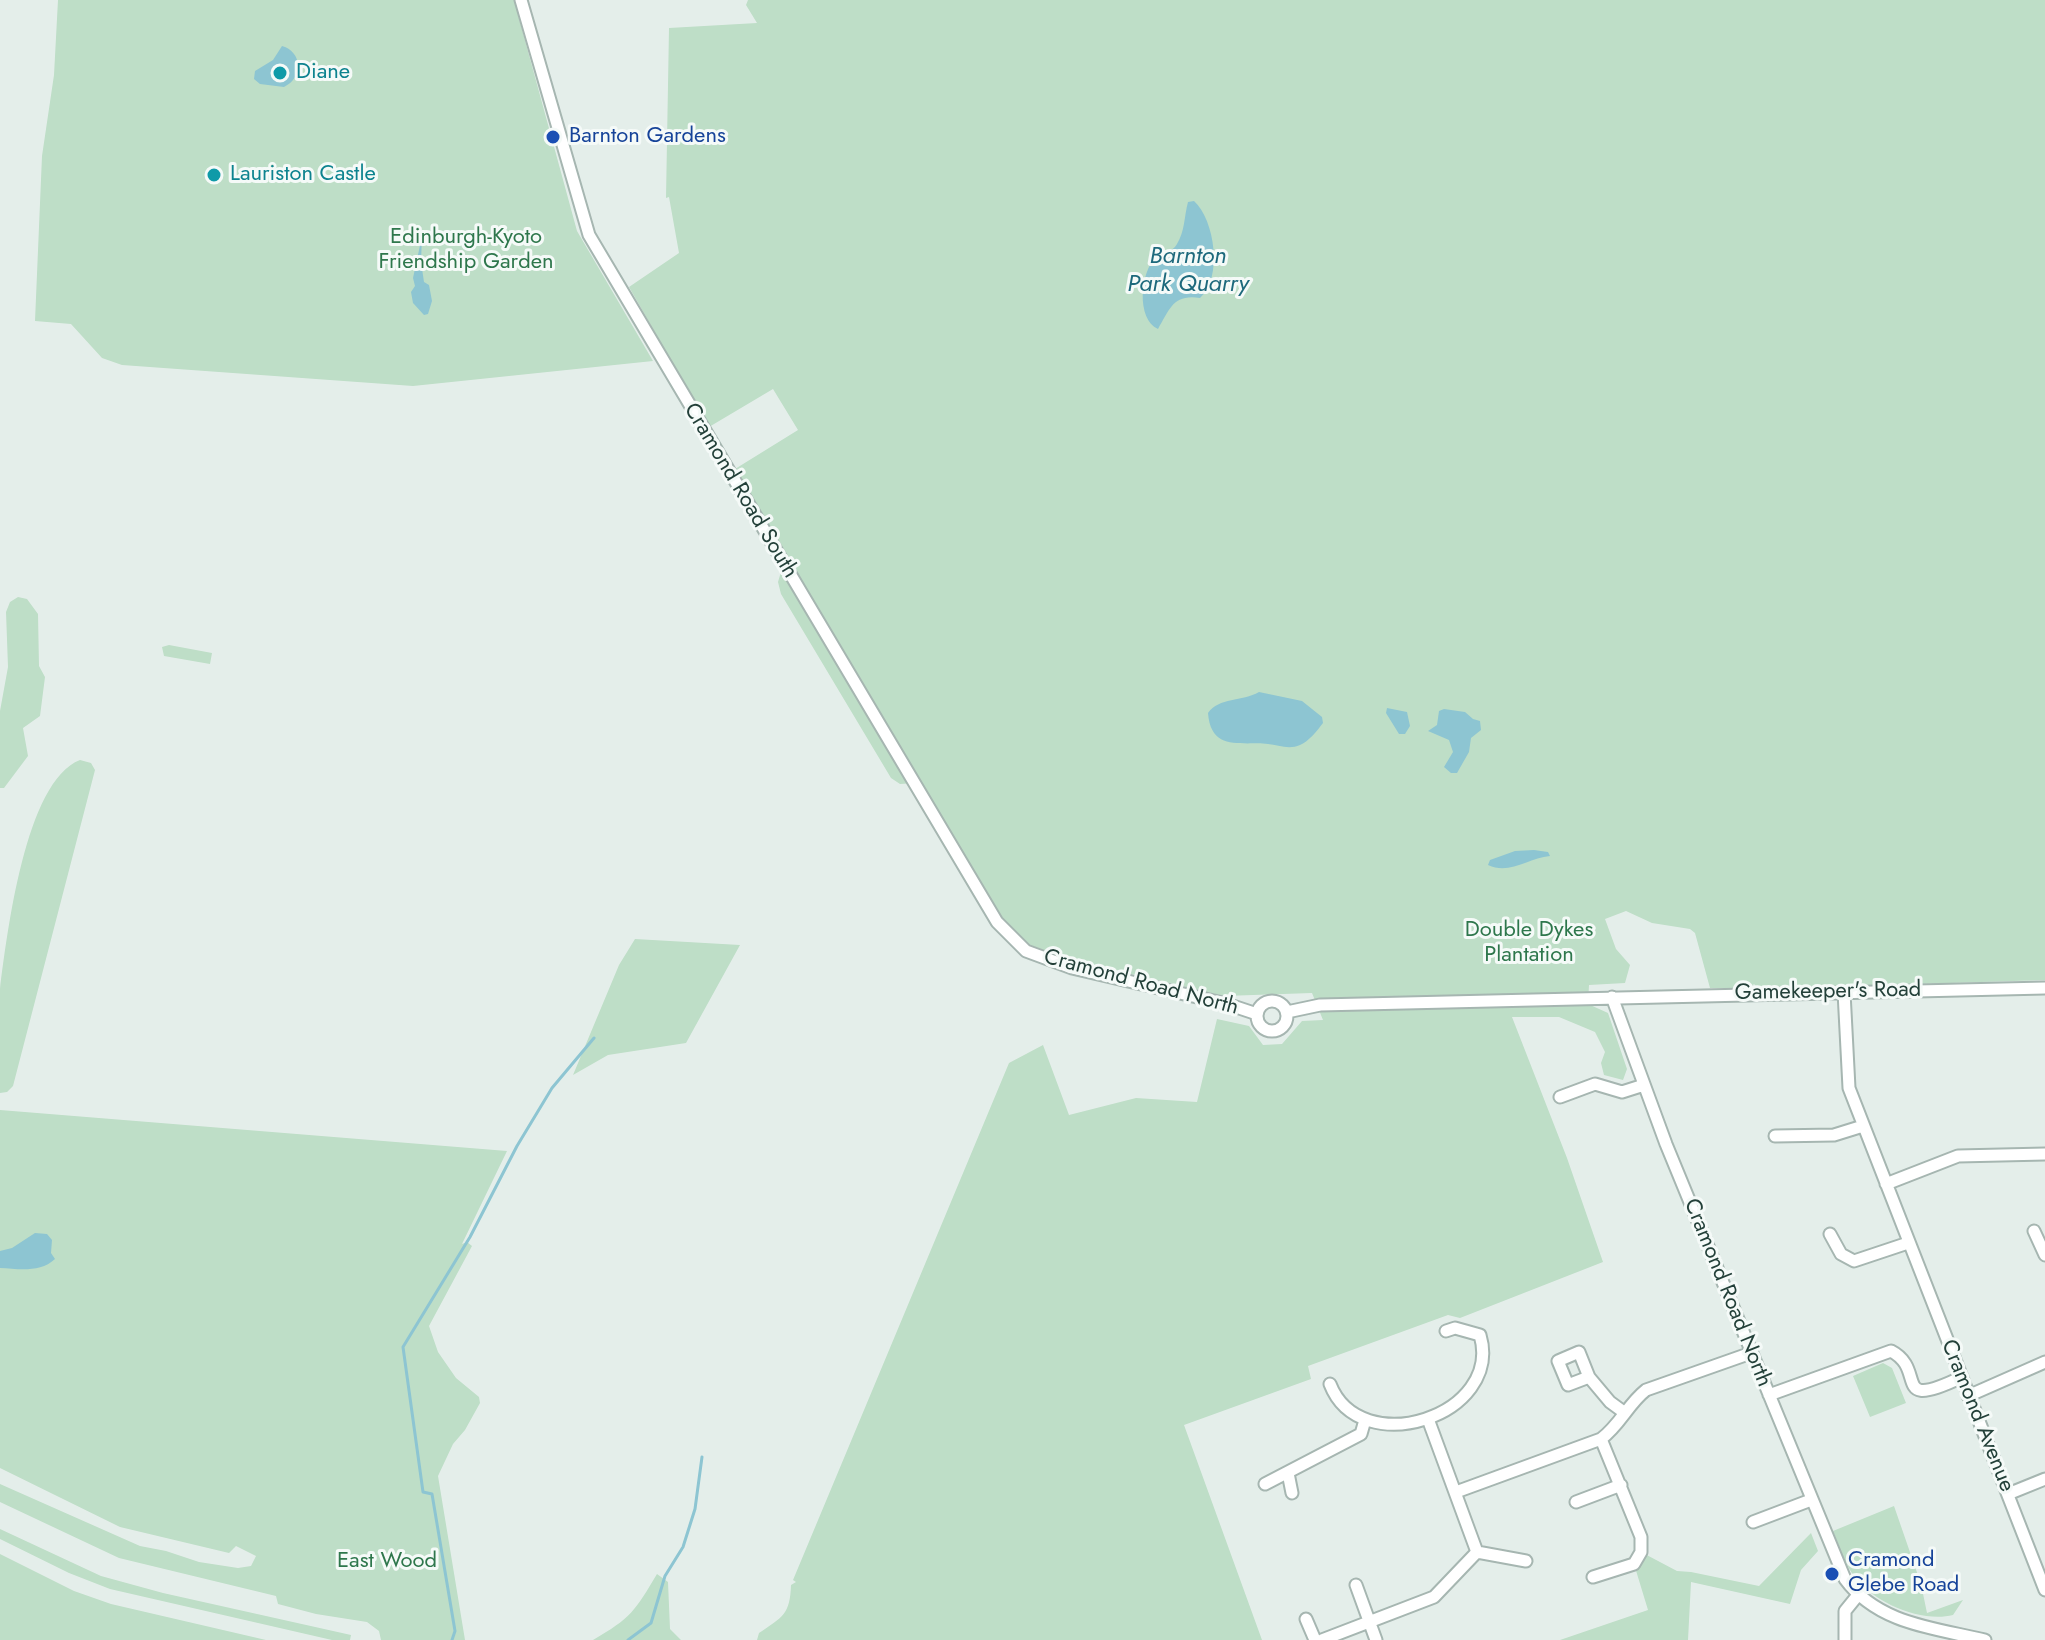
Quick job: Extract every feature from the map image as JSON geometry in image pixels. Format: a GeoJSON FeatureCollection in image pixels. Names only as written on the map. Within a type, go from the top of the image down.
{"type":"FeatureCollection","features":[{"type":"Feature","properties":{"kind":"street","name":"Cramond Road South"},"geometry":{"type":"LineString","coordinates":[[521,0],[589,235],[982,900],[1012,939],[1026,951]]}},
{"type":"Feature","properties":{"kind":"street","name":"Cramond Road North"},"geometry":{"type":"LineString","coordinates":[[1026,951],[1072,968],[1227,1004],[1257,1014]]}},
{"type":"Feature","properties":{"kind":"street","name":"Gamekeeper's Road"},"geometry":{"type":"LineString","coordinates":[[1612,997],[2045,988]]}},
{"type":"Feature","properties":{"kind":"street","name":"Cramond Avenue"},"geometry":{"type":"LineString","coordinates":[[1844,992],[1846,1076],[1908,1243],[2045,1590]]}},
{"type":"Feature","properties":{"kind":"street","name":"Cramond Road North"},"geometry":{"type":"LineString","coordinates":[[1612,997],[1644,1085],[1838,1567],[1858,1595]]}},
{"type":"Feature","properties":{"kind":"street"},"geometry":{"type":"LineString","coordinates":[[1287,1012],[1320,1005],[1612,997]]}},
{"type":"Feature","properties":{"kind":"street"},"geometry":{"type":"LineString","coordinates":[[1272,1001],[1280,1003],[1287,1012],[1285,1024],[1275,1031],[1263,1028],[1257,1014],[1260,1007],[1272,1001]]}},
{"type":"Feature","properties":{"kind":"street"},"geometry":{"type":"LineString","coordinates":[[1560,1097],[1595,1084],[1622,1092],[1644,1085]]}},
{"type":"Feature","properties":{"kind":"street"},"geometry":{"type":"LineString","coordinates":[[1775,1136],[1834,1135],[1863,1126]]}},
{"type":"Feature","properties":{"kind":"street"},"geometry":{"type":"LineString","coordinates":[[1886,1184],[1958,1156],[2045,1154]]}},
{"type":"Feature","properties":{"kind":"street"},"geometry":{"type":"LineString","coordinates":[[2034,1231],[2045,1255]]}},
{"type":"Feature","properties":{"kind":"street"},"geometry":{"type":"LineString","coordinates":[[1830,1234],[1841,1254],[1854,1261],[1908,1243]]}},
{"type":"Feature","properties":{"kind":"street"},"geometry":{"type":"LineString","coordinates":[[1330,1384],[1340,1403],[1365,1420],[1392,1425],[1428,1419],[1453,1407],[1472,1386],[1484,1355],[1480,1335],[1455,1328],[1446,1331]]}},
{"type":"Feature","properties":{"kind":"street"},"geometry":{"type":"LineString","coordinates":[[1769,1395],[1891,1351],[1900,1356],[1919,1391],[1926,1392],[1962,1377]]}},
{"type":"Feature","properties":{"kind":"street"},"geometry":{"type":"LineString","coordinates":[[1456,1492],[1601,1439],[1613,1430],[1635,1399],[1646,1390],[1751,1353]]}},
{"type":"Feature","properties":{"kind":"street"},"geometry":{"type":"LineString","coordinates":[[1968,1396],[2045,1362]]}},
{"type":"Feature","properties":{"kind":"street"},"geometry":{"type":"LineString","coordinates":[[1589,1377],[1610,1402],[1625,1413]]}},
{"type":"Feature","properties":{"kind":"street"},"geometry":{"type":"LineString","coordinates":[[1428,1419],[1477,1552]]}},
{"type":"Feature","properties":{"kind":"street"},"geometry":{"type":"LineString","coordinates":[[1265,1484],[1361,1434],[1365,1420]]}},
{"type":"Feature","properties":{"kind":"street"},"geometry":{"type":"LineString","coordinates":[[1593,1577],[1634,1564],[1641,1552],[1641,1537],[1601,1439]]}},
{"type":"Feature","properties":{"kind":"street"},"geometry":{"type":"LineString","coordinates":[[1288,1473],[1292,1493]]}},
{"type":"Feature","properties":{"kind":"street"},"geometry":{"type":"LineString","coordinates":[[2008,1494],[2045,1479]]}},
{"type":"Feature","properties":{"kind":"street"},"geometry":{"type":"LineString","coordinates":[[1576,1502],[1621,1485]]}},
{"type":"Feature","properties":{"kind":"street"},"geometry":{"type":"LineString","coordinates":[[1753,1522],[1811,1500]]}},
{"type":"Feature","properties":{"kind":"street"},"geometry":{"type":"LineString","coordinates":[[1477,1552],[1526,1561]]}},
{"type":"Feature","properties":{"kind":"street"},"geometry":{"type":"LineString","coordinates":[[1322,1640],[1434,1597],[1477,1552]]}},
{"type":"Feature","properties":{"kind":"street"},"geometry":{"type":"LineString","coordinates":[[1356,1585],[1376,1640]]}},
{"type":"Feature","properties":{"kind":"street"},"geometry":{"type":"LineString","coordinates":[[1845,1640],[1845,1611],[1858,1595],[1888,1616],[1985,1640]]}},
{"type":"Feature","properties":{"kind":"street"},"geometry":{"type":"LineString","coordinates":[[1306,1619],[1315,1640]]}},
{"type":"Feature","properties":{"kind":"green space","name":"Edinburgh-Kyoto Friendship Garden"},"geometry":{"type":"Polygon","coordinates":[[[58,0],[514,0],[577,231],[653,361],[413,386],[122,365],[102,358],[71,324],[35,321],[42,156],[54,75],[58,0]]]}},
{"type":"Feature","properties":{"kind":"green space","name":"Double Dykes Plantation"},"geometry":{"type":"Polygon","coordinates":[[[748,0],[2045,0],[2045,980],[1759,989],[1754,984],[1750,988],[1710,988],[1695,933],[1690,929],[1652,923],[1626,911],[1605,919],[1616,949],[1630,965],[1625,983],[1589,985],[1588,1004],[1608,1013],[1627,1069],[1623,1080],[1604,1075],[1601,1063],[1605,1052],[1595,1032],[1559,1017],[1512,1017],[1567,1158],[1603,1262],[1460,1318],[1448,1315],[1308,1366],[1311,1379],[1184,1425],[1262,1640],[757,1640],[759,1633],[787,1609],[791,1585],[796,1582],[793,1580],[1009,1063],[1043,1045],[1069,1115],[1136,1098],[1197,1102],[1217,1019],[1249,1026],[1263,1045],[1282,1044],[1302,1021],[1323,1020],[1312,993],[1224,996],[1056,956],[1014,938],[916,783],[900,784],[891,778],[781,594],[778,582],[786,555],[735,469],[798,430],[773,389],[709,427],[629,287],[679,253],[669,197],[666,198],[669,28],[757,23],[746,5],[748,0]]]}},
{"type":"Feature","properties":{"kind":"green space"},"geometry":{"type":"Polygon","coordinates":[[[18,597],[27,599],[38,614],[39,666],[45,677],[40,716],[23,728],[28,756],[4,788],[0,788],[0,711],[8,667],[6,612],[10,602],[18,597]]]}},
{"type":"Feature","properties":{"kind":"green space"},"geometry":{"type":"Polygon","coordinates":[[[169,645],[212,653],[210,664],[164,656],[162,647],[169,645]]]}},
{"type":"Feature","properties":{"kind":"green space"},"geometry":{"type":"Polygon","coordinates":[[[80,760],[91,763],[95,770],[13,1086],[7,1092],[0,1093],[0,989],[22,862],[45,797],[61,774],[80,760]]]}},
{"type":"Feature","properties":{"kind":"green space"},"geometry":{"type":"Polygon","coordinates":[[[635,939],[740,945],[686,1043],[608,1055],[573,1075],[619,965],[635,939]]]}},
{"type":"Feature","properties":{"kind":"green space","name":"East Wood"},"geometry":{"type":"Polygon","coordinates":[[[0,1110],[507,1151],[462,1244],[467,1242],[472,1246],[429,1326],[438,1352],[456,1378],[479,1397],[480,1403],[453,1444],[438,1476],[465,1640],[381,1640],[379,1631],[367,1622],[316,1614],[278,1604],[276,1596],[119,1558],[0,1502],[0,1484],[140,1546],[199,1562],[238,1568],[251,1566],[256,1556],[236,1546],[229,1553],[120,1527],[0,1468],[0,1110]]]}},
{"type":"Feature","properties":{"kind":"green space"},"geometry":{"type":"Polygon","coordinates":[[[1883,1363],[1892,1368],[1906,1403],[1870,1417],[1853,1376],[1883,1363]]]}},
{"type":"Feature","properties":{"kind":"green space"},"geometry":{"type":"Polygon","coordinates":[[[1894,1506],[1921,1584],[1927,1613],[1963,1600],[1953,1615],[1927,1616],[1886,1603],[1863,1586],[1848,1567],[1833,1531],[1894,1506]]]}},
{"type":"Feature","properties":{"kind":"green space"},"geometry":{"type":"Polygon","coordinates":[[[0,1529],[101,1576],[351,1635],[350,1640],[332,1640],[110,1589],[69,1573],[0,1539],[0,1529]]]}},
{"type":"Feature","properties":{"kind":"green space"},"geometry":{"type":"Polygon","coordinates":[[[1811,1533],[1818,1551],[1801,1570],[1790,1604],[1691,1582],[1688,1640],[1560,1640],[1648,1610],[1634,1564],[1641,1552],[1677,1571],[1759,1586],[1811,1533]]]}},
{"type":"Feature","properties":{"kind":"green space"},"geometry":{"type":"Polygon","coordinates":[[[0,1554],[74,1591],[111,1604],[266,1640],[0,1640],[0,1554]]]}},
{"type":"Feature","properties":{"kind":"green space"},"geometry":{"type":"Polygon","coordinates":[[[657,1574],[668,1582],[670,1629],[681,1640],[593,1640],[631,1613],[657,1574]]]}},
{"type":"Feature","properties":{"kind":"water"},"geometry":{"type":"Polygon","coordinates":[[[282,46],[297,59],[295,78],[284,87],[260,84],[254,79],[255,71],[273,60],[282,46]]]}},
{"type":"Feature","properties":{"kind":"water","name":"Barnton Park Quarry"},"geometry":{"type":"Polygon","coordinates":[[[1194,201],[1207,221],[1211,235],[1214,249],[1212,277],[1200,298],[1184,298],[1173,304],[1158,329],[1151,324],[1143,306],[1146,273],[1156,257],[1177,244],[1188,202],[1194,201]]]}},
{"type":"Feature","properties":{"kind":"water"},"geometry":{"type":"Polygon","coordinates":[[[422,236],[424,282],[429,285],[432,301],[428,314],[424,315],[413,303],[411,292],[415,286],[413,278],[422,236]]]}},
{"type":"Feature","properties":{"kind":"water"},"geometry":{"type":"Polygon","coordinates":[[[1259,692],[1302,701],[1322,717],[1323,723],[1306,741],[1292,747],[1229,742],[1215,734],[1208,713],[1213,708],[1259,692]]]}},
{"type":"Feature","properties":{"kind":"water"},"geometry":{"type":"Polygon","coordinates":[[[1387,708],[1407,712],[1410,726],[1405,734],[1399,734],[1386,713],[1387,708]]]}},
{"type":"Feature","properties":{"kind":"water"},"geometry":{"type":"Polygon","coordinates":[[[1439,711],[1465,712],[1480,721],[1481,730],[1471,738],[1469,752],[1457,773],[1451,773],[1444,767],[1453,752],[1449,740],[1428,731],[1437,725],[1439,711]]]}},
{"type":"Feature","properties":{"kind":"water"},"geometry":{"type":"Polygon","coordinates":[[[1515,851],[1548,852],[1550,856],[1511,867],[1488,865],[1490,860],[1515,851]]]}},
{"type":"Feature","properties":{"kind":"water"},"geometry":{"type":"Polygon","coordinates":[[[35,1233],[47,1234],[52,1240],[51,1253],[55,1259],[36,1268],[0,1268],[0,1251],[12,1248],[35,1233]]]}},
{"type":"Feature","properties":{"kind":"waterway"},"geometry":{"type":"LineString","coordinates":[[452,1640],[455,1631],[432,1494],[423,1492],[403,1347],[470,1237],[517,1146],[552,1088],[594,1038]]}},
{"type":"Feature","properties":{"kind":"waterway"},"geometry":{"type":"LineString","coordinates":[[628,1640],[651,1623],[665,1576],[683,1547],[695,1509],[702,1457]]}},
{"type":"Feature","properties":{"kind":"place","name":"Diane"},"geometry":{"type":"Point","coordinates":[280,73]}},
{"type":"Feature","properties":{"kind":"place","name":"Barnton Gardens"},"geometry":{"type":"Point","coordinates":[553,137]}},
{"type":"Feature","properties":{"kind":"place","name":"Lauriston Castle"},"geometry":{"type":"Point","coordinates":[214,175]}},
{"type":"Feature","properties":{"kind":"place","name":"Cramond Glebe Road"},"geometry":{"type":"Point","coordinates":[1832,1574]}}]}
